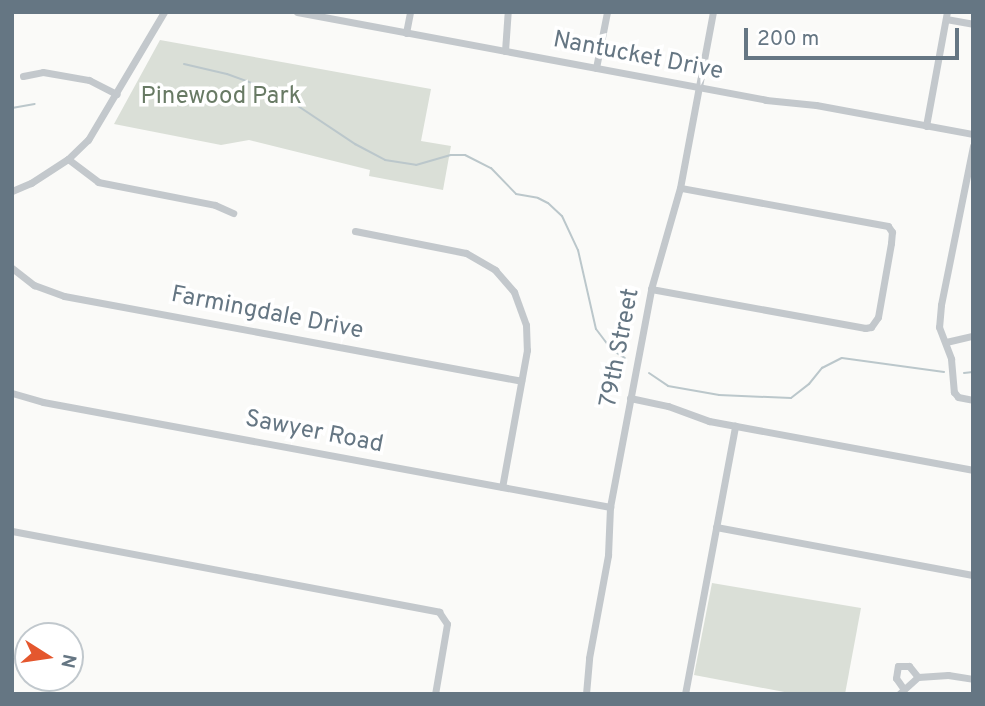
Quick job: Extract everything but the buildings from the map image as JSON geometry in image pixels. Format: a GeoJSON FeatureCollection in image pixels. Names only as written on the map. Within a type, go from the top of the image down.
{"type":"FeatureCollection","features":[{"type":"Feature","properties":{"kind":"street"},"geometry":{"type":"LineString","coordinates":[[12,191],[31,183],[68,159],[98,126],[164,12]]}},
{"type":"Feature","properties":{"kind":"street","name":"Nantucket Drive"},"geometry":{"type":"LineString","coordinates":[[297,12],[698,88],[973,134]]}},
{"type":"Feature","properties":{"kind":"street"},"geometry":{"type":"LineString","coordinates":[[406,33],[410,12]]}},
{"type":"Feature","properties":{"kind":"street"},"geometry":{"type":"LineString","coordinates":[[505,51],[508,12]]}},
{"type":"Feature","properties":{"kind":"street"},"geometry":{"type":"LineString","coordinates":[[596,68],[607,12]]}},
{"type":"Feature","properties":{"kind":"street","name":"79th Street"},"geometry":{"type":"LineString","coordinates":[[586,694],[589,658],[608,555],[610,508],[630,398],[651,289],[680,188],[713,12]]}},
{"type":"Feature","properties":{"kind":"street"},"geometry":{"type":"LineString","coordinates":[[926,126],[946,16],[973,24]]}},
{"type":"Feature","properties":{"kind":"street"},"geometry":{"type":"LineString","coordinates":[[23,76],[43,72],[89,80],[117,94]]}},
{"type":"Feature","properties":{"kind":"street"},"geometry":{"type":"LineString","coordinates":[[973,146],[939,327],[951,359],[954,392],[958,397],[973,400]]}},
{"type":"Feature","properties":{"kind":"street"},"geometry":{"type":"LineString","coordinates":[[68,159],[98,183],[215,205],[233,213]]}},
{"type":"Feature","properties":{"kind":"street"},"geometry":{"type":"LineString","coordinates":[[651,289],[857,327],[871,327],[878,317],[891,243],[891,228],[680,188]]}},
{"type":"Feature","properties":{"kind":"street"},"geometry":{"type":"LineString","coordinates":[[355,231],[466,253],[495,270],[514,292],[524,315],[527,342],[502,487]]}},
{"type":"Feature","properties":{"kind":"street","name":"Farmingdale Drive"},"geometry":{"type":"LineString","coordinates":[[12,268],[34,285],[56,294],[522,381]]}},
{"type":"Feature","properties":{"kind":"street"},"geometry":{"type":"LineString","coordinates":[[946,341],[973,337]]}},
{"type":"Feature","properties":{"kind":"street","name":"Sawyer Road"},"geometry":{"type":"LineString","coordinates":[[12,393],[43,402],[610,508]]}},
{"type":"Feature","properties":{"kind":"street"},"geometry":{"type":"LineString","coordinates":[[630,398],[735,426],[973,470]]}},
{"type":"Feature","properties":{"kind":"street"},"geometry":{"type":"LineString","coordinates":[[685,694],[735,426]]}},
{"type":"Feature","properties":{"kind":"street"},"geometry":{"type":"LineString","coordinates":[[716,527],[973,575]]}},
{"type":"Feature","properties":{"kind":"street"},"geometry":{"type":"LineString","coordinates":[[12,531],[429,608],[445,616],[446,634],[435,694]]}},
{"type":"Feature","properties":{"kind":"street"},"geometry":{"type":"LineString","coordinates":[[918,677],[909,666],[898,666],[896,678],[901,691],[918,677],[942,675],[973,679]]}},
{"type":"Feature","properties":{"kind":"green space","name":"Pinewood Park"},"geometry":{"type":"Polygon","coordinates":[[[160,40],[431,89],[421,141],[451,146],[443,190],[369,176],[370,170],[249,140],[221,145],[114,124],[160,40]]]}},
{"type":"Feature","properties":{"kind":"green space"},"geometry":{"type":"Polygon","coordinates":[[[712,583],[861,608],[845,694],[795,694],[694,675],[712,583]]]}},
{"type":"Feature","properties":{"kind":"waterway"},"geometry":{"type":"LineString","coordinates":[[184,64],[227,74],[277,92],[355,144],[385,160],[416,165],[451,155],[465,155],[491,168],[516,194],[538,198],[548,203],[562,216],[578,250],[596,329],[612,350],[625,358]]}},
{"type":"Feature","properties":{"kind":"waterway"},"geometry":{"type":"LineString","coordinates":[[12,108],[35,104]]}},
{"type":"Feature","properties":{"kind":"waterway"},"geometry":{"type":"LineString","coordinates":[[649,373],[668,386],[719,395],[791,398],[809,384],[822,368],[842,358],[944,372]]}},
{"type":"Feature","properties":{"kind":"waterway"},"geometry":{"type":"LineString","coordinates":[[964,373],[973,372]]}}]}
